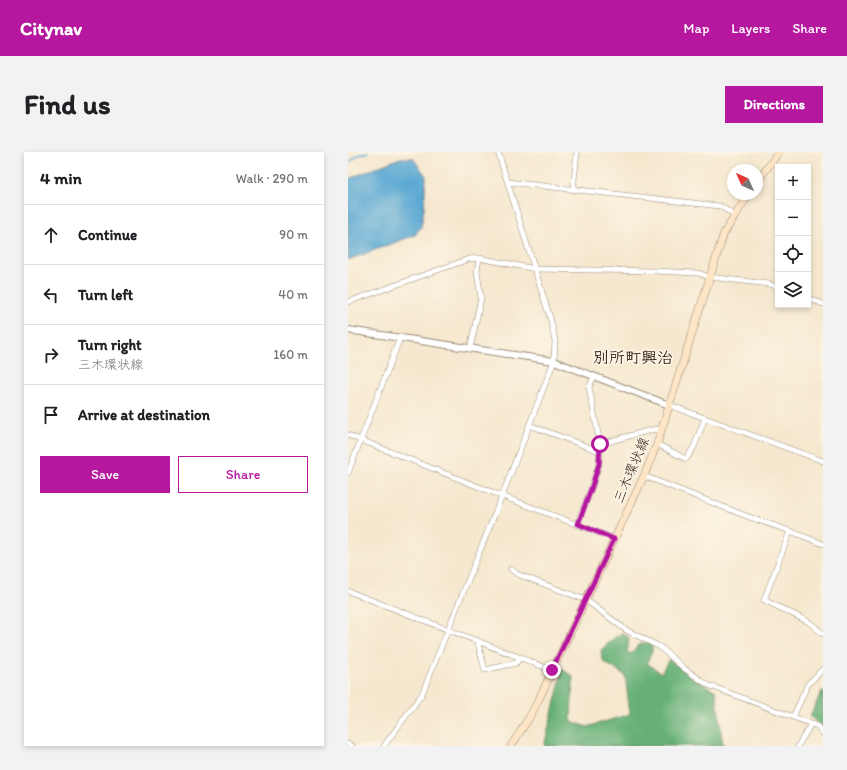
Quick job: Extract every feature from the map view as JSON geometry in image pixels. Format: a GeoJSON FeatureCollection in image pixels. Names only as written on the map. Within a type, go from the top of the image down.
{"type":"FeatureCollection","features":[{"type":"Feature","properties":{"kind":"main road"},"geometry":{"type":"LineString","coordinates":[[763,174],[779,152]]}},
{"type":"Feature","properties":{"kind":"main road","name":"三木環状線"},"geometry":{"type":"LineString","coordinates":[[511,746],[529,718],[644,476],[662,429],[724,233],[745,200]]}},
{"type":"Feature","properties":{"kind":"street"},"geometry":{"type":"LineString","coordinates":[[384,746],[422,694],[502,496],[554,361],[555,341],[551,321],[498,152]]}},
{"type":"Feature","properties":{"kind":"street"},"geometry":{"type":"LineString","coordinates":[[573,190],[577,152]]}},
{"type":"Feature","properties":{"kind":"street"},"geometry":{"type":"LineString","coordinates":[[508,182],[720,206],[734,215]]}},
{"type":"Feature","properties":{"kind":"street"},"geometry":{"type":"LineString","coordinates":[[470,349],[480,298],[477,272],[479,258]]}},
{"type":"Feature","properties":{"kind":"street"},"geometry":{"type":"LineString","coordinates":[[348,302],[469,259],[479,258],[535,269],[698,273],[709,277],[769,284],[775,287]]}},
{"type":"Feature","properties":{"kind":"street"},"geometry":{"type":"LineString","coordinates":[[811,299],[823,304]]}},
{"type":"Feature","properties":{"kind":"street"},"geometry":{"type":"LineString","coordinates":[[348,330],[554,361],[823,461]]}},
{"type":"Feature","properties":{"kind":"street"},"geometry":{"type":"LineString","coordinates":[[348,473],[400,338]]}},
{"type":"Feature","properties":{"kind":"street"},"geometry":{"type":"LineString","coordinates":[[578,524],[599,464],[600,444],[589,387],[594,377]]}},
{"type":"Feature","properties":{"kind":"street"},"geometry":{"type":"LineString","coordinates":[[657,444],[686,459],[694,447],[705,418]]}},
{"type":"Feature","properties":{"kind":"street"},"geometry":{"type":"LineString","coordinates":[[529,425],[600,452]]}},
{"type":"Feature","properties":{"kind":"street"},"geometry":{"type":"LineString","coordinates":[[600,444],[651,430],[662,429]]}},
{"type":"Feature","properties":{"kind":"street"},"geometry":{"type":"LineString","coordinates":[[348,435],[614,539]]}},
{"type":"Feature","properties":{"kind":"street"},"geometry":{"type":"LineString","coordinates":[[644,476],[823,544]]}},
{"type":"Feature","properties":{"kind":"street"},"geometry":{"type":"LineString","coordinates":[[790,531],[764,600],[809,622],[823,634]]}},
{"type":"Feature","properties":{"kind":"street"},"geometry":{"type":"LineString","coordinates":[[511,569],[517,574],[586,600],[626,630],[660,647],[685,669],[708,685],[817,726],[823,733]]}},
{"type":"Feature","properties":{"kind":"street"},"geometry":{"type":"LineString","coordinates":[[348,591],[552,670]]}},
{"type":"Feature","properties":{"kind":"street"},"geometry":{"type":"LineString","coordinates":[[477,640],[485,670],[516,663],[521,657]]}},
{"type":"Feature","properties":{"kind":"street"},"geometry":{"type":"LineString","coordinates":[[793,717],[808,684],[823,669]]}},
{"type":"Feature","properties":{"kind":"street"},"geometry":{"type":"LineString","coordinates":[[798,746],[812,724]]}},
{"type":"Feature","properties":{"kind":"street"},"geometry":{"type":"LineString","coordinates":[[348,744],[352,746]]}},
{"type":"Feature","properties":{"kind":"green space"},"geometry":{"type":"Polygon","coordinates":[[[622,633],[629,638],[627,652],[631,654],[640,644],[649,642],[652,650],[647,663],[661,673],[669,659],[693,678],[716,691],[723,746],[544,746],[561,677],[560,668],[573,676],[571,721],[587,727],[630,714],[625,675],[605,663],[602,659],[601,650],[622,633]]]}},
{"type":"Feature","properties":{"kind":"green space"},"geometry":{"type":"Polygon","coordinates":[[[822,691],[823,692],[823,729],[810,716],[822,691]]]}},
{"type":"Feature","properties":{"kind":"water"},"geometry":{"type":"Polygon","coordinates":[[[400,158],[413,158],[426,176],[424,209],[421,227],[415,235],[348,260],[348,179],[400,158]]]}},
{"type":"Feature","properties":{"kind":"waterway"},"geometry":{"type":"LineString","coordinates":[[348,163],[359,155],[368,152]]}},
{"type":"Feature","properties":{"kind":"district","name":"別所町興治"},"geometry":{"type":"Point","coordinates":[633,357]}},
{"type":"Feature","properties":{"kind":"route"},"geometry":{"type":"LineString","coordinates":[[552,670],[614,539],[578,524],[599,464],[600,444]]}}]}
